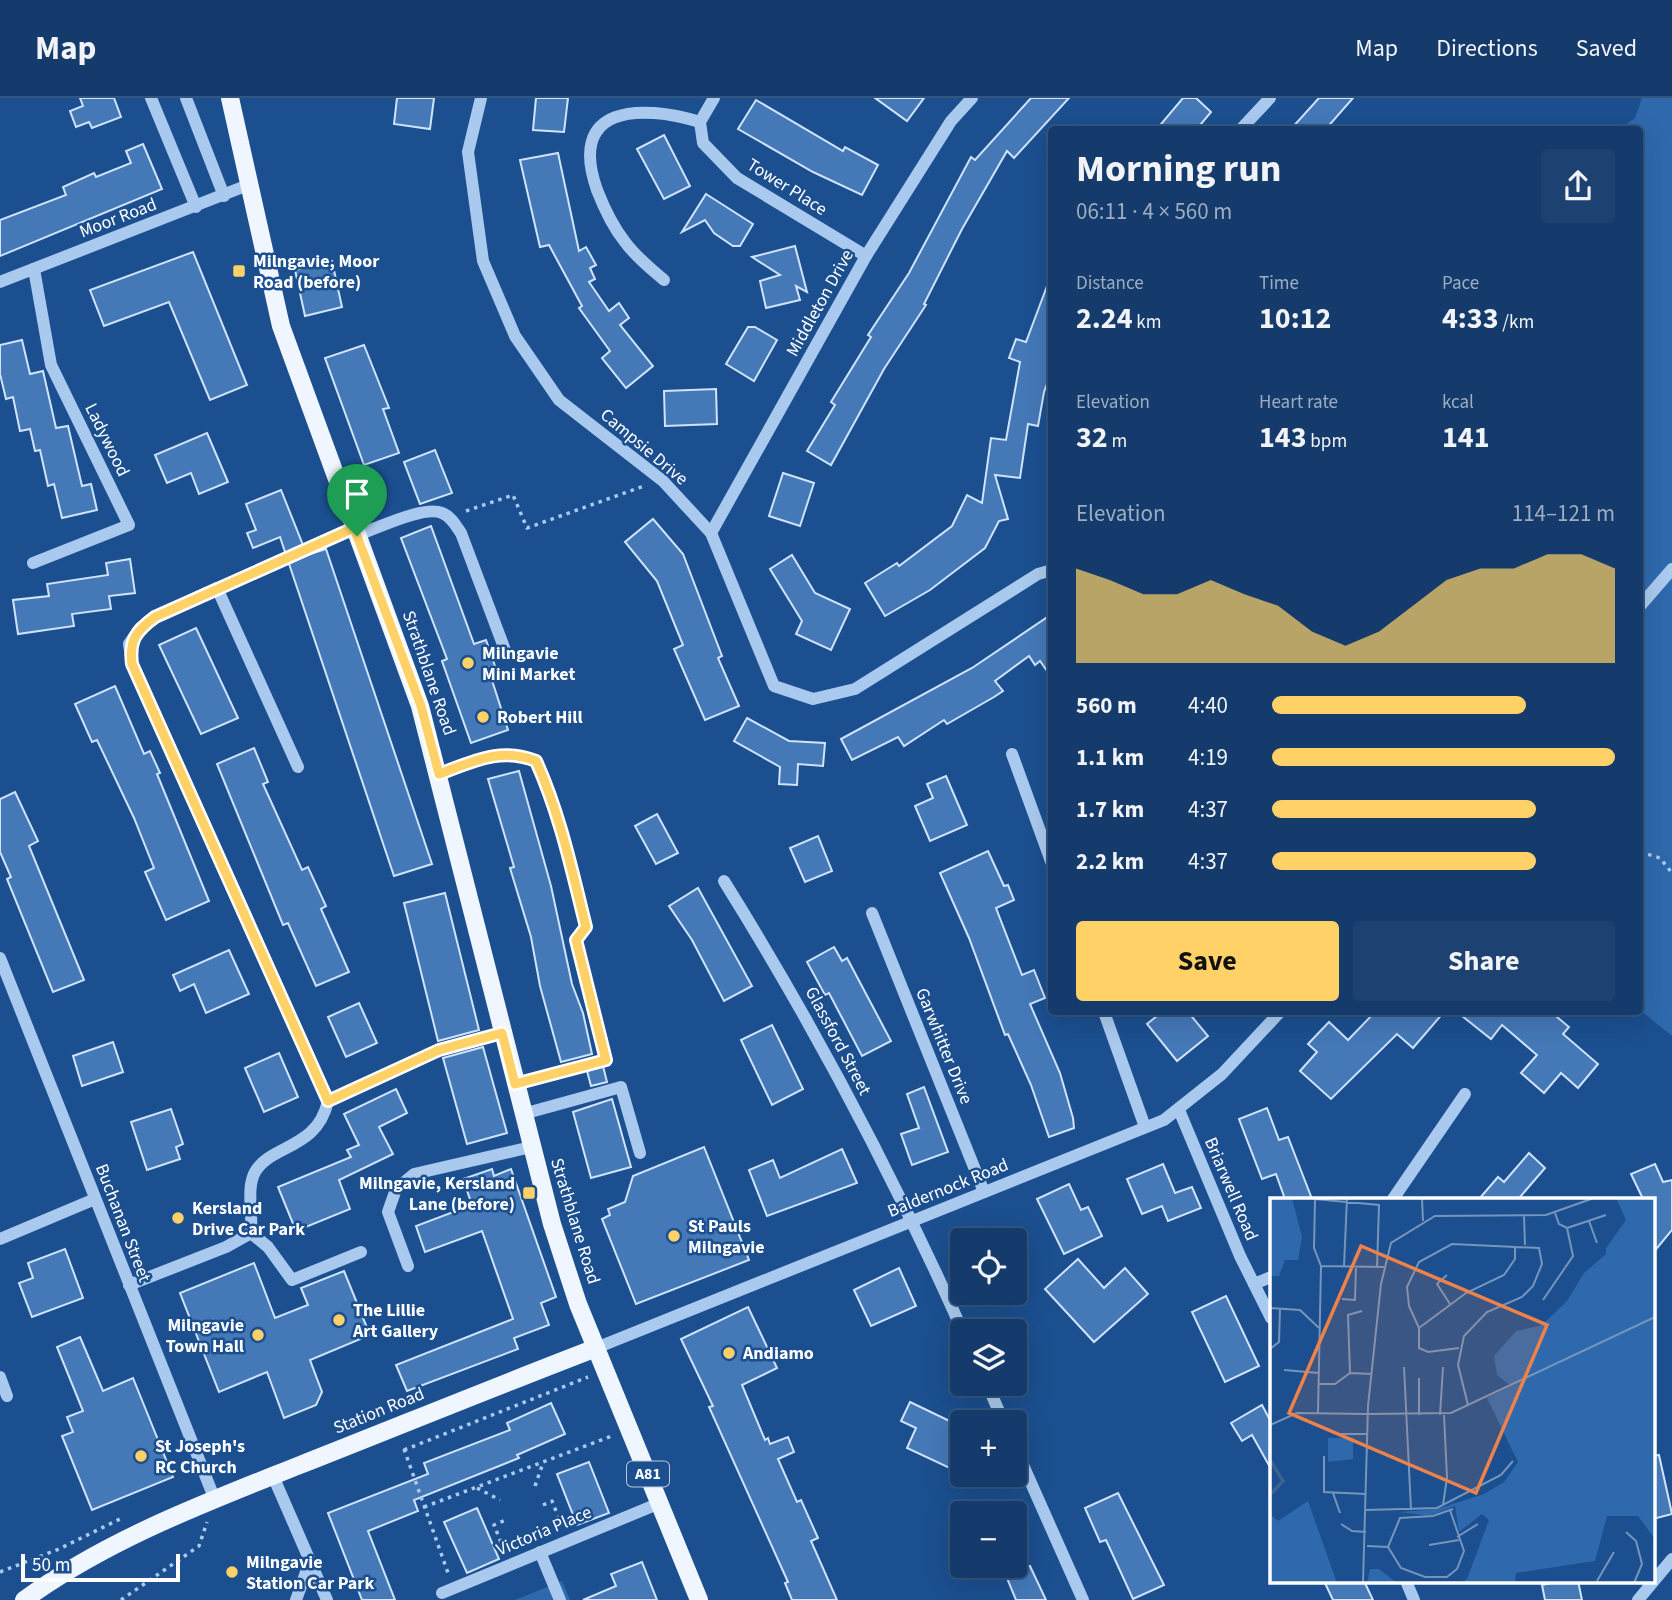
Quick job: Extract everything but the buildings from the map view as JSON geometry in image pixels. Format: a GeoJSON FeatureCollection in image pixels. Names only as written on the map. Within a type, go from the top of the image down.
{"type":"FeatureCollection","features":[{"type":"Feature","properties":{"kind":"main road","name":"Strathblane Road"},"geometry":{"type":"LineString","coordinates":[[230,98],[281,326],[421,706],[531,1147],[573,1290],[596,1348]]}},
{"type":"Feature","properties":{"kind":"main road","name":"A81"},"geometry":{"type":"LineString","coordinates":[[596,1348],[699,1600]]}},
{"type":"Feature","properties":{"kind":"main road","name":"Station Road"},"geometry":{"type":"LineString","coordinates":[[24,1600],[58,1576],[119,1541],[273,1476],[596,1348]]}},
{"type":"Feature","properties":{"kind":"street"},"geometry":{"type":"LineString","coordinates":[[151,98],[197,208]]}},
{"type":"Feature","properties":{"kind":"street"},"geometry":{"type":"LineString","coordinates":[[186,98],[224,196]]}},
{"type":"Feature","properties":{"kind":"street","name":"Campsie Drive"},"geometry":{"type":"LineString","coordinates":[[481,98],[468,152],[483,261],[515,336],[559,400],[663,481],[711,533],[774,686],[813,699],[855,689],[1038,574],[1048,571]]}},
{"type":"Feature","properties":{"kind":"street"},"geometry":{"type":"LineString","coordinates":[[664,280],[626,245],[610,219],[592,175],[590,145],[599,127],[616,116],[655,110],[700,122],[714,98]]}},
{"type":"Feature","properties":{"kind":"street","name":"Middleton Drive"},"geometry":{"type":"LineString","coordinates":[[711,533],[866,256],[951,121],[972,98]]}},
{"type":"Feature","properties":{"kind":"street"},"geometry":{"type":"LineString","coordinates":[[1244,126],[1270,98]]}},
{"type":"Feature","properties":{"kind":"street","name":"Tower Place"},"geometry":{"type":"LineString","coordinates":[[700,122],[703,143],[737,178],[866,256]]}},
{"type":"Feature","properties":{"kind":"street","name":"Moor Road"},"geometry":{"type":"LineString","coordinates":[[0,282],[197,208],[248,185]]}},
{"type":"Feature","properties":{"kind":"street","name":"Ladywood"},"geometry":{"type":"LineString","coordinates":[[33,563],[129,526],[51,365],[34,269]]}},
{"type":"Feature","properties":{"kind":"street"},"geometry":{"type":"LineString","coordinates":[[356,532],[423,512],[440,511],[449,517],[461,533],[505,650]]}},
{"type":"Feature","properties":{"kind":"street"},"geometry":{"type":"LineString","coordinates":[[1643,603],[1672,569]]}},
{"type":"Feature","properties":{"kind":"street"},"geometry":{"type":"LineString","coordinates":[[251,1233],[253,1175],[259,1166],[313,1131],[325,1115],[328,1101],[132,664],[129,644],[140,628],[155,617],[217,588],[299,767]]}},
{"type":"Feature","properties":{"kind":"street"},"geometry":{"type":"LineString","coordinates":[[439,774],[494,754],[518,754],[536,761],[559,822],[586,927]]}},
{"type":"Feature","properties":{"kind":"street"},"geometry":{"type":"LineString","coordinates":[[1012,754],[1048,853]]}},
{"type":"Feature","properties":{"kind":"street","name":"Glassford Street"},"geometry":{"type":"LineString","coordinates":[[724,881],[798,1001],[914,1221],[957,1319]]}},
{"type":"Feature","properties":{"kind":"street","name":"Garwhitter Drive"},"geometry":{"type":"LineString","coordinates":[[872,913],[984,1192]]}},
{"type":"Feature","properties":{"kind":"street","name":"Buchanan Street"},"geometry":{"type":"LineString","coordinates":[[0,958],[215,1500]]}},
{"type":"Feature","properties":{"kind":"street"},"geometry":{"type":"LineString","coordinates":[[1105,1015],[1145,1128]]}},
{"type":"Feature","properties":{"kind":"street","name":"Baldernock Road"},"geometry":{"type":"LineString","coordinates":[[596,1348],[1145,1128],[1179,1110],[1222,1074],[1277,1015]]}},
{"type":"Feature","properties":{"kind":"street"},"geometry":{"type":"LineString","coordinates":[[328,1101],[439,1050],[502,1033]]}},
{"type":"Feature","properties":{"kind":"street"},"geometry":{"type":"LineString","coordinates":[[523,1114],[621,1087],[640,1153]]}},
{"type":"Feature","properties":{"kind":"street"},"geometry":{"type":"LineString","coordinates":[[1394,1198],[1465,1094]]}},
{"type":"Feature","properties":{"kind":"street","name":"Briarwell Road"},"geometry":{"type":"LineString","coordinates":[[1179,1110],[1270,1316]]}},
{"type":"Feature","properties":{"kind":"street"},"geometry":{"type":"LineString","coordinates":[[408,1266],[388,1212],[396,1189],[414,1174],[531,1147]]}},
{"type":"Feature","properties":{"kind":"street"},"geometry":{"type":"LineString","coordinates":[[0,1239],[95,1199]]}},
{"type":"Feature","properties":{"kind":"street"},"geometry":{"type":"LineString","coordinates":[[251,1233],[268,1247],[292,1280],[361,1252]]}},
{"type":"Feature","properties":{"kind":"street"},"geometry":{"type":"LineString","coordinates":[[129,1285],[226,1247],[251,1233]]}},
{"type":"Feature","properties":{"kind":"street"},"geometry":{"type":"LineString","coordinates":[[1254,1284],[1270,1277]]}},
{"type":"Feature","properties":{"kind":"street"},"geometry":{"type":"LineString","coordinates":[[0,1377],[7,1396]]}},
{"type":"Feature","properties":{"kind":"street"},"geometry":{"type":"LineString","coordinates":[[1027,1474],[1083,1600]]}},
{"type":"Feature","properties":{"kind":"street"},"geometry":{"type":"LineString","coordinates":[[273,1476],[327,1600]]}},
{"type":"Feature","properties":{"kind":"street","name":"Victoria Place"},"geometry":{"type":"LineString","coordinates":[[448,1590],[660,1503]]}},
{"type":"Feature","properties":{"kind":"street"},"geometry":{"type":"LineString","coordinates":[[540,1552],[560,1600]]}},
{"type":"Feature","properties":{"kind":"street"},"geometry":{"type":"LineString","coordinates":[[1654,1580],[1672,1559]]}},
{"type":"Feature","properties":{"kind":"street"},"geometry":{"type":"LineString","coordinates":[[296,1600],[310,1561]]}},
{"type":"Feature","properties":{"kind":"street"},"geometry":{"type":"LineString","coordinates":[[1406,1582],[1414,1600]]}},
{"type":"Feature","properties":{"kind":"street"},"geometry":{"type":"LineString","coordinates":[[1637,1600],[1652,1582]]}},
{"type":"Feature","properties":{"kind":"path"},"geometry":{"type":"LineString","coordinates":[[449,517],[513,495],[527,528],[641,488]]}},
{"type":"Feature","properties":{"kind":"path"},"geometry":{"type":"LineString","coordinates":[[217,588],[356,532]]}},
{"type":"Feature","properties":{"kind":"path"},"geometry":{"type":"LineString","coordinates":[[1643,853],[1660,858],[1672,873]]}},
{"type":"Feature","properties":{"kind":"path"},"geometry":{"type":"LineString","coordinates":[[515,1084],[606,1060],[576,940],[586,927]]}},
{"type":"Feature","properties":{"kind":"path"},"geometry":{"type":"LineString","coordinates":[[404,1450],[605,1370]]}},
{"type":"Feature","properties":{"kind":"path"},"geometry":{"type":"LineString","coordinates":[[396,1427],[424,1507],[448,1590]]}},
{"type":"Feature","properties":{"kind":"path"},"geometry":{"type":"LineString","coordinates":[[424,1507],[630,1429]]}},
{"type":"Feature","properties":{"kind":"path"},"geometry":{"type":"LineString","coordinates":[[535,1486],[543,1463]]}},
{"type":"Feature","properties":{"kind":"path"},"geometry":{"type":"LineString","coordinates":[[477,1488],[500,1500]]}},
{"type":"Feature","properties":{"kind":"path"},"geometry":{"type":"LineString","coordinates":[[121,1600],[200,1546],[215,1500]]}},
{"type":"Feature","properties":{"kind":"path"},"geometry":{"type":"LineString","coordinates":[[542,1505],[552,1501],[568,1540]]}},
{"type":"Feature","properties":{"kind":"path"},"geometry":{"type":"LineString","coordinates":[[508,1519],[494,1525],[510,1565]]}},
{"type":"Feature","properties":{"kind":"shaded area"},"geometry":{"type":"Polygon","coordinates":[[[1642,98],[1672,98],[1672,1036],[1643,1012],[1643,126],[1624,126],[1635,118],[1642,98]]]}},
{"type":"Feature","properties":{"kind":"shaded area"},"geometry":{"type":"Polygon","coordinates":[[[562,1581],[570,1600],[515,1600],[562,1581]]]}},
{"type":"Feature","properties":{"kind":"place","name":"Milngavie, Moor Road (before)"},"geometry":{"type":"Point","coordinates":[239,271]}},
{"type":"Feature","properties":{"kind":"place","name":"Milngavie Mini Market"},"geometry":{"type":"Point","coordinates":[468,663]}},
{"type":"Feature","properties":{"kind":"place","name":"Robert Hill"},"geometry":{"type":"Point","coordinates":[483,717]}},
{"type":"Feature","properties":{"kind":"place","name":"Milngavie, Kersland Lane (before)"},"geometry":{"type":"Point","coordinates":[529,1193]}},
{"type":"Feature","properties":{"kind":"place","name":"Kersland Drive Car Park"},"geometry":{"type":"Point","coordinates":[178,1218]}},
{"type":"Feature","properties":{"kind":"place","name":"St Pauls Milngavie"},"geometry":{"type":"Point","coordinates":[674,1236]}},
{"type":"Feature","properties":{"kind":"place","name":"The Lillie Art Gallery"},"geometry":{"type":"Point","coordinates":[339,1320]}},
{"type":"Feature","properties":{"kind":"place","name":"Milngavie Town Hall"},"geometry":{"type":"Point","coordinates":[258,1335]}},
{"type":"Feature","properties":{"kind":"place","name":"Andiamo"},"geometry":{"type":"Point","coordinates":[729,1353]}},
{"type":"Feature","properties":{"kind":"place","name":"St Joseph's RC Church"},"geometry":{"type":"Point","coordinates":[141,1456]}},
{"type":"Feature","properties":{"kind":"place","name":"Milngavie Station Car Park"},"geometry":{"type":"Point","coordinates":[232,1572]}},
{"type":"Feature","properties":{"kind":"route"},"geometry":{"type":"LineString","coordinates":[[354,528],[357,536],[421,706],[439,774],[494,754],[518,754],[536,761],[549,790],[586,927],[576,940],[606,1060],[515,1084],[502,1033],[439,1050],[328,1101],[326,1090],[132,664],[129,644],[140,628],[155,617],[354,528]]}}]}
